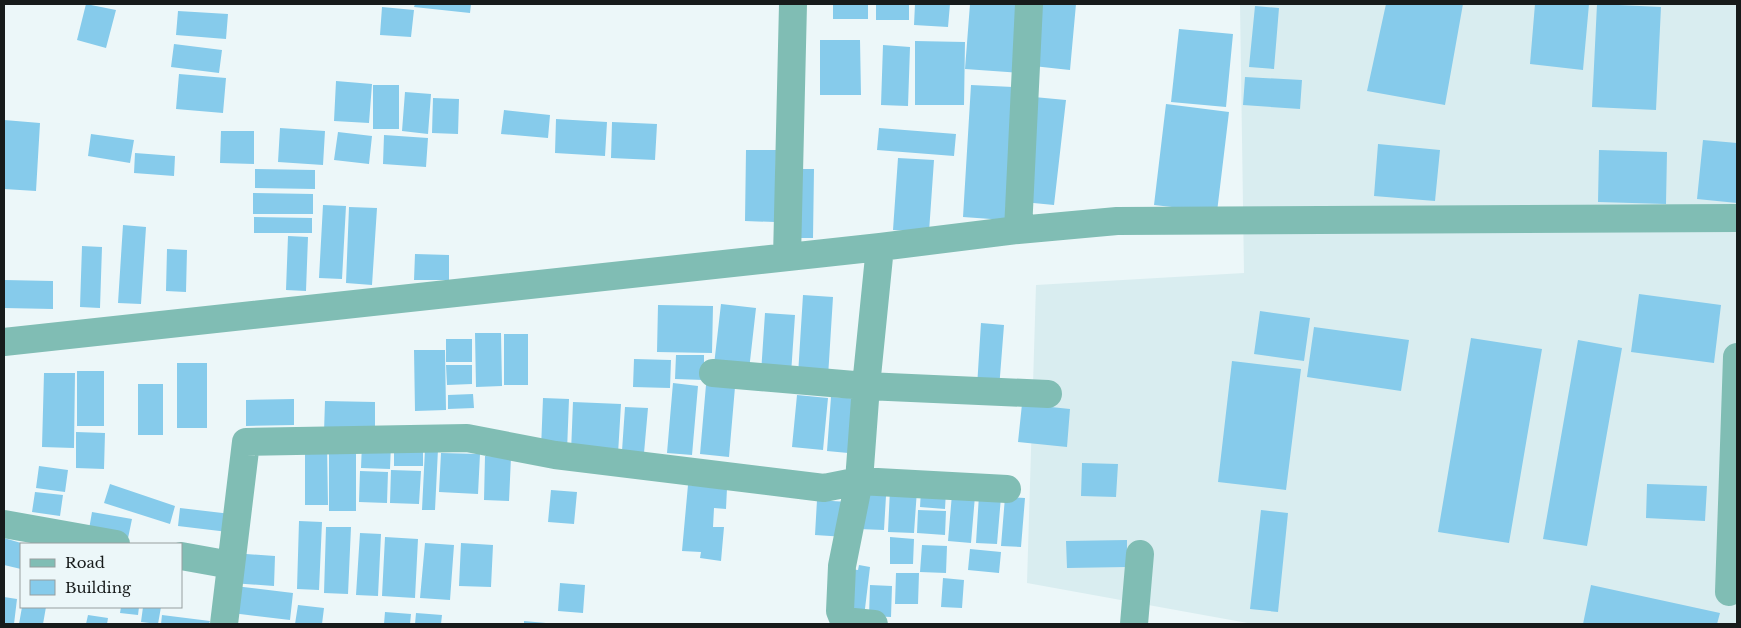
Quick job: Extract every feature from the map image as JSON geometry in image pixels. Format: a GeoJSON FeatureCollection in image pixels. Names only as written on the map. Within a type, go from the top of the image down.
{"type":"FeatureCollection","features":[{"type":"Feature","properties":{"kind":"street"},"geometry":{"type":"LineString","coordinates":[[787,257],[793,4]]}},
{"type":"Feature","properties":{"kind":"street"},"geometry":{"type":"LineString","coordinates":[[1018,230],[1029,4]]}},
{"type":"Feature","properties":{"kind":"street"},"geometry":{"type":"LineString","coordinates":[[4,342],[880,247],[1018,230],[1117,221],[1737,218]]}},
{"type":"Feature","properties":{"kind":"street"},"geometry":{"type":"LineString","coordinates":[[874,624],[844,621],[840,611],[842,566],[859,482],[866,386],[880,247]]}},
{"type":"Feature","properties":{"kind":"street"},"geometry":{"type":"LineString","coordinates":[[1729,592],[1737,357]]}},
{"type":"Feature","properties":{"kind":"street"},"geometry":{"type":"LineString","coordinates":[[713,373],[866,386],[1048,394]]}},
{"type":"Feature","properties":{"kind":"street"},"geometry":{"type":"LineString","coordinates":[[224,624],[246,442],[467,438],[555,455],[824,488],[859,482],[1007,489]]}},
{"type":"Feature","properties":{"kind":"street"},"geometry":{"type":"LineString","coordinates":[[4,524],[110,543]]}},
{"type":"Feature","properties":{"kind":"street"},"geometry":{"type":"LineString","coordinates":[[1134,624],[1140,554]]}},
{"type":"Feature","properties":{"kind":"street"},"geometry":{"type":"LineString","coordinates":[[182,556],[230,565]]}},
{"type":"Feature","properties":{"kind":"shaded area"},"geometry":{"type":"Polygon","coordinates":[[[1240,4],[1737,4],[1737,624],[1253,624],[1027,583],[1036,285],[1244,273],[1240,4]]]}},
{"type":"Feature","properties":{"kind":"building"},"geometry":{"type":"Polygon","coordinates":[[[86,4],[116,10],[106,48],[77,40],[86,4]]]}},
{"type":"Feature","properties":{"kind":"building"},"geometry":{"type":"Polygon","coordinates":[[[415,4],[471,4],[470,13],[414,7],[415,4]]]}},
{"type":"Feature","properties":{"kind":"building"},"geometry":{"type":"Polygon","coordinates":[[[833,4],[868,4],[868,19],[833,19],[833,4]]]}},
{"type":"Feature","properties":{"kind":"building"},"geometry":{"type":"Polygon","coordinates":[[[876,4],[909,4],[909,20],[876,20],[876,4]]]}},
{"type":"Feature","properties":{"kind":"building"},"geometry":{"type":"Polygon","coordinates":[[[915,4],[950,4],[948,27],[914,25],[915,4]]]}},
{"type":"Feature","properties":{"kind":"building"},"geometry":{"type":"Polygon","coordinates":[[[970,4],[1026,4],[1021,73],[965,69],[970,4]]]}},
{"type":"Feature","properties":{"kind":"building"},"geometry":{"type":"Polygon","coordinates":[[[1039,4],[1076,4],[1070,70],[1033,66],[1039,4]]]}},
{"type":"Feature","properties":{"kind":"building"},"geometry":{"type":"Polygon","coordinates":[[[1386,4],[1463,4],[1445,105],[1367,91],[1386,4]]]}},
{"type":"Feature","properties":{"kind":"building"},"geometry":{"type":"Polygon","coordinates":[[[1535,4],[1589,4],[1583,70],[1530,64],[1535,4]]]}},
{"type":"Feature","properties":{"kind":"building"},"geometry":{"type":"Polygon","coordinates":[[[1597,4],[1661,7],[1656,110],[1592,107],[1597,4]]]}},
{"type":"Feature","properties":{"kind":"building"},"geometry":{"type":"Polygon","coordinates":[[[1255,6],[1279,8],[1274,69],[1249,67],[1255,6]]]}},
{"type":"Feature","properties":{"kind":"building"},"geometry":{"type":"Polygon","coordinates":[[[382,7],[414,10],[411,37],[380,35],[382,7]]]}},
{"type":"Feature","properties":{"kind":"building"},"geometry":{"type":"Polygon","coordinates":[[[178,11],[228,14],[226,39],[176,35],[178,11]]]}},
{"type":"Feature","properties":{"kind":"building"},"geometry":{"type":"Polygon","coordinates":[[[1179,29],[1233,34],[1226,107],[1171,102],[1179,29]]]}},
{"type":"Feature","properties":{"kind":"building"},"geometry":{"type":"Polygon","coordinates":[[[820,40],[860,40],[861,95],[820,95],[820,40]]]}},
{"type":"Feature","properties":{"kind":"building"},"geometry":{"type":"Polygon","coordinates":[[[915,41],[965,42],[964,105],[915,105],[915,41]]]}},
{"type":"Feature","properties":{"kind":"building"},"geometry":{"type":"Polygon","coordinates":[[[174,44],[222,50],[219,73],[171,67],[174,44]]]}},
{"type":"Feature","properties":{"kind":"building"},"geometry":{"type":"Polygon","coordinates":[[[883,45],[910,47],[908,106],[881,105],[883,45]]]}},
{"type":"Feature","properties":{"kind":"building"},"geometry":{"type":"Polygon","coordinates":[[[179,74],[226,78],[223,113],[176,109],[179,74]]]}},
{"type":"Feature","properties":{"kind":"building"},"geometry":{"type":"Polygon","coordinates":[[[1245,77],[1302,80],[1300,109],[1243,105],[1245,77]]]}},
{"type":"Feature","properties":{"kind":"building"},"geometry":{"type":"Polygon","coordinates":[[[336,81],[372,84],[369,123],[334,121],[336,81]]]}},
{"type":"Feature","properties":{"kind":"building"},"geometry":{"type":"Polygon","coordinates":[[[373,85],[399,85],[399,129],[373,129],[373,85]]]}},
{"type":"Feature","properties":{"kind":"building"},"geometry":{"type":"Polygon","coordinates":[[[971,85],[1013,87],[1005,220],[963,217],[971,85]]]}},
{"type":"Feature","properties":{"kind":"building"},"geometry":{"type":"Polygon","coordinates":[[[405,92],[431,94],[428,134],[402,131],[405,92]]]}},
{"type":"Feature","properties":{"kind":"building"},"geometry":{"type":"Polygon","coordinates":[[[1034,97],[1066,100],[1054,205],[1023,202],[1034,97]]]}},
{"type":"Feature","properties":{"kind":"building"},"geometry":{"type":"Polygon","coordinates":[[[433,98],[459,99],[458,134],[432,133],[433,98]]]}},
{"type":"Feature","properties":{"kind":"building"},"geometry":{"type":"Polygon","coordinates":[[[1166,104],[1229,112],[1217,212],[1154,205],[1166,104]]]}},
{"type":"Feature","properties":{"kind":"building"},"geometry":{"type":"Polygon","coordinates":[[[504,110],[550,115],[548,138],[501,134],[504,110]]]}},
{"type":"Feature","properties":{"kind":"building"},"geometry":{"type":"Polygon","coordinates":[[[556,119],[607,122],[605,156],[555,153],[556,119]]]}},
{"type":"Feature","properties":{"kind":"building"},"geometry":{"type":"Polygon","coordinates":[[[4,120],[40,123],[36,191],[4,189],[4,120]]]}},
{"type":"Feature","properties":{"kind":"building"},"geometry":{"type":"Polygon","coordinates":[[[612,122],[657,124],[655,160],[611,158],[612,122]]]}},
{"type":"Feature","properties":{"kind":"building"},"geometry":{"type":"Polygon","coordinates":[[[280,128],[325,131],[323,165],[278,162],[280,128]]]}},
{"type":"Feature","properties":{"kind":"building"},"geometry":{"type":"Polygon","coordinates":[[[879,128],[956,134],[954,156],[877,150],[879,128]]]}},
{"type":"Feature","properties":{"kind":"building"},"geometry":{"type":"Polygon","coordinates":[[[221,131],[254,131],[254,164],[220,163],[221,131]]]}},
{"type":"Feature","properties":{"kind":"building"},"geometry":{"type":"Polygon","coordinates":[[[338,132],[372,136],[369,164],[334,160],[338,132]]]}},
{"type":"Feature","properties":{"kind":"building"},"geometry":{"type":"Polygon","coordinates":[[[91,134],[134,140],[130,163],[88,156],[91,134]]]}},
{"type":"Feature","properties":{"kind":"building"},"geometry":{"type":"Polygon","coordinates":[[[384,135],[428,138],[426,167],[383,164],[384,135]]]}},
{"type":"Feature","properties":{"kind":"building"},"geometry":{"type":"Polygon","coordinates":[[[1703,140],[1737,143],[1737,203],[1697,199],[1703,140]]]}},
{"type":"Feature","properties":{"kind":"building"},"geometry":{"type":"Polygon","coordinates":[[[1378,144],[1440,150],[1435,201],[1374,196],[1378,144]]]}},
{"type":"Feature","properties":{"kind":"building"},"geometry":{"type":"Polygon","coordinates":[[[746,150],[776,150],[775,222],[745,221],[746,150]]]}},
{"type":"Feature","properties":{"kind":"building"},"geometry":{"type":"Polygon","coordinates":[[[1599,150],[1667,152],[1666,204],[1598,202],[1599,150]]]}},
{"type":"Feature","properties":{"kind":"building"},"geometry":{"type":"Polygon","coordinates":[[[135,153],[175,156],[174,176],[134,173],[135,153]]]}},
{"type":"Feature","properties":{"kind":"building"},"geometry":{"type":"Polygon","coordinates":[[[898,158],[934,160],[929,232],[893,230],[898,158]]]}},
{"type":"Feature","properties":{"kind":"building"},"geometry":{"type":"Polygon","coordinates":[[[255,169],[315,170],[315,189],[255,188],[255,169]]]}},
{"type":"Feature","properties":{"kind":"building"},"geometry":{"type":"Polygon","coordinates":[[[789,169],[814,169],[813,238],[789,238],[789,169]]]}},
{"type":"Feature","properties":{"kind":"building"},"geometry":{"type":"Polygon","coordinates":[[[253,193],[313,194],[313,214],[253,214],[253,193]]]}},
{"type":"Feature","properties":{"kind":"building"},"geometry":{"type":"Polygon","coordinates":[[[323,205],[346,206],[342,279],[319,278],[323,205]]]}},
{"type":"Feature","properties":{"kind":"building"},"geometry":{"type":"Polygon","coordinates":[[[349,207],[377,208],[372,285],[346,283],[349,207]]]}},
{"type":"Feature","properties":{"kind":"building"},"geometry":{"type":"Polygon","coordinates":[[[254,217],[312,218],[312,233],[254,233],[254,217]]]}},
{"type":"Feature","properties":{"kind":"building"},"geometry":{"type":"Polygon","coordinates":[[[123,225],[146,227],[141,304],[118,303],[123,225]]]}},
{"type":"Feature","properties":{"kind":"building"},"geometry":{"type":"Polygon","coordinates":[[[288,236],[308,237],[306,291],[286,290],[288,236]]]}},
{"type":"Feature","properties":{"kind":"building"},"geometry":{"type":"Polygon","coordinates":[[[82,246],[102,247],[100,308],[80,307],[82,246]]]}},
{"type":"Feature","properties":{"kind":"building"},"geometry":{"type":"Polygon","coordinates":[[[167,249],[187,250],[186,292],[166,291],[167,249]]]}},
{"type":"Feature","properties":{"kind":"building"},"geometry":{"type":"Polygon","coordinates":[[[415,254],[449,255],[449,280],[414,280],[415,254]]]}},
{"type":"Feature","properties":{"kind":"building"},"geometry":{"type":"Polygon","coordinates":[[[4,280],[53,281],[53,309],[4,308],[4,280]]]}},
{"type":"Feature","properties":{"kind":"building"},"geometry":{"type":"Polygon","coordinates":[[[1639,294],[1721,305],[1714,363],[1631,352],[1639,294]]]}},
{"type":"Feature","properties":{"kind":"building"},"geometry":{"type":"Polygon","coordinates":[[[803,295],[833,297],[828,377],[798,375],[803,295]]]}},
{"type":"Feature","properties":{"kind":"building"},"geometry":{"type":"Polygon","coordinates":[[[721,304],[756,308],[749,370],[714,365],[721,304]]]}},
{"type":"Feature","properties":{"kind":"building"},"geometry":{"type":"Polygon","coordinates":[[[658,305],[713,306],[712,353],[657,352],[658,305]]]}},
{"type":"Feature","properties":{"kind":"building"},"geometry":{"type":"Polygon","coordinates":[[[1260,311],[1310,318],[1304,361],[1254,354],[1260,311]]]}},
{"type":"Feature","properties":{"kind":"building"},"geometry":{"type":"Polygon","coordinates":[[[765,313],[795,315],[791,374],[761,373],[765,313]]]}},
{"type":"Feature","properties":{"kind":"building"},"geometry":{"type":"Polygon","coordinates":[[[981,323],[1004,325],[999,389],[977,387],[981,323]]]}},
{"type":"Feature","properties":{"kind":"building"},"geometry":{"type":"Polygon","coordinates":[[[1314,327],[1409,340],[1401,391],[1307,377],[1314,327]]]}},
{"type":"Feature","properties":{"kind":"building"},"geometry":{"type":"Polygon","coordinates":[[[475,333],[501,333],[502,386],[476,387],[475,333]]]}},
{"type":"Feature","properties":{"kind":"building"},"geometry":{"type":"Polygon","coordinates":[[[504,334],[528,334],[528,385],[504,385],[504,334]]]}},
{"type":"Feature","properties":{"kind":"building"},"geometry":{"type":"Polygon","coordinates":[[[1471,338],[1542,349],[1509,543],[1438,532],[1471,338]]]}},
{"type":"Feature","properties":{"kind":"building"},"geometry":{"type":"Polygon","coordinates":[[[446,339],[472,339],[472,362],[446,362],[446,339]]]}},
{"type":"Feature","properties":{"kind":"building"},"geometry":{"type":"Polygon","coordinates":[[[1578,340],[1622,348],[1587,546],[1543,539],[1578,340]]]}},
{"type":"Feature","properties":{"kind":"building"},"geometry":{"type":"Polygon","coordinates":[[[414,350],[445,350],[446,410],[415,411],[414,350]]]}},
{"type":"Feature","properties":{"kind":"building"},"geometry":{"type":"Polygon","coordinates":[[[676,355],[704,355],[704,380],[675,379],[676,355]]]}},
{"type":"Feature","properties":{"kind":"building"},"geometry":{"type":"Polygon","coordinates":[[[634,359],[671,360],[670,388],[633,387],[634,359]]]}},
{"type":"Feature","properties":{"kind":"building"},"geometry":{"type":"Polygon","coordinates":[[[1232,361],[1301,369],[1286,490],[1218,482],[1232,361]]]}},
{"type":"Feature","properties":{"kind":"building"},"geometry":{"type":"Polygon","coordinates":[[[177,363],[207,363],[207,428],[177,428],[177,363]]]}},
{"type":"Feature","properties":{"kind":"building"},"geometry":{"type":"Polygon","coordinates":[[[446,365],[472,365],[472,384],[447,385],[446,365]]]}},
{"type":"Feature","properties":{"kind":"building"},"geometry":{"type":"Polygon","coordinates":[[[77,371],[104,371],[104,426],[77,426],[77,371]]]}},
{"type":"Feature","properties":{"kind":"building"},"geometry":{"type":"Polygon","coordinates":[[[44,373],[75,373],[74,448],[42,447],[44,373]]]}},
{"type":"Feature","properties":{"kind":"building"},"geometry":{"type":"Polygon","coordinates":[[[673,383],[698,386],[692,455],[667,453],[673,383]]]}},
{"type":"Feature","properties":{"kind":"building"},"geometry":{"type":"Polygon","coordinates":[[[138,384],[163,384],[163,435],[138,435],[138,384]]]}},
{"type":"Feature","properties":{"kind":"building"},"geometry":{"type":"Polygon","coordinates":[[[706,385],[735,387],[729,457],[700,454],[706,385]]]}},
{"type":"Feature","properties":{"kind":"building"},"geometry":{"type":"Polygon","coordinates":[[[473,394],[474,408],[448,409],[448,395],[473,394]]]}},
{"type":"Feature","properties":{"kind":"building"},"geometry":{"type":"Polygon","coordinates":[[[797,395],[828,398],[823,450],[792,447],[797,395]]]}},
{"type":"Feature","properties":{"kind":"building"},"geometry":{"type":"Polygon","coordinates":[[[831,397],[863,399],[859,454],[827,451],[831,397]]]}},
{"type":"Feature","properties":{"kind":"building"},"geometry":{"type":"Polygon","coordinates":[[[543,398],[569,399],[567,451],[541,449],[543,398]]]}},
{"type":"Feature","properties":{"kind":"building"},"geometry":{"type":"Polygon","coordinates":[[[294,399],[294,425],[246,426],[246,400],[294,399]]]}},
{"type":"Feature","properties":{"kind":"building"},"geometry":{"type":"Polygon","coordinates":[[[325,401],[375,402],[375,432],[324,432],[325,401]]]}},
{"type":"Feature","properties":{"kind":"building"},"geometry":{"type":"Polygon","coordinates":[[[573,402],[621,404],[618,454],[571,452],[573,402]]]}},
{"type":"Feature","properties":{"kind":"building"},"geometry":{"type":"Polygon","coordinates":[[[1022,404],[1070,409],[1067,447],[1018,442],[1022,404]]]}},
{"type":"Feature","properties":{"kind":"building"},"geometry":{"type":"Polygon","coordinates":[[[625,407],[648,408],[644,453],[622,451],[625,407]]]}},
{"type":"Feature","properties":{"kind":"building"},"geometry":{"type":"Polygon","coordinates":[[[76,432],[105,433],[104,469],[76,468],[76,432]]]}},
{"type":"Feature","properties":{"kind":"building"},"geometry":{"type":"Polygon","coordinates":[[[329,442],[356,443],[356,511],[329,511],[329,442]]]}},
{"type":"Feature","properties":{"kind":"building"},"geometry":{"type":"Polygon","coordinates":[[[362,443],[391,444],[390,469],[361,468],[362,443]]]}},
{"type":"Feature","properties":{"kind":"building"},"geometry":{"type":"Polygon","coordinates":[[[305,444],[327,444],[328,505],[305,505],[305,444]]]}},
{"type":"Feature","properties":{"kind":"building"},"geometry":{"type":"Polygon","coordinates":[[[394,445],[423,445],[423,466],[394,466],[394,445]]]}},
{"type":"Feature","properties":{"kind":"building"},"geometry":{"type":"Polygon","coordinates":[[[425,449],[438,449],[435,510],[422,510],[425,449]]]}},
{"type":"Feature","properties":{"kind":"building"},"geometry":{"type":"Polygon","coordinates":[[[441,453],[480,454],[478,494],[439,492],[441,453]]]}},
{"type":"Feature","properties":{"kind":"building"},"geometry":{"type":"Polygon","coordinates":[[[485,456],[511,457],[509,501],[484,500],[485,456]]]}},
{"type":"Feature","properties":{"kind":"building"},"geometry":{"type":"Polygon","coordinates":[[[1082,463],[1118,464],[1116,497],[1081,496],[1082,463]]]}},
{"type":"Feature","properties":{"kind":"building"},"geometry":{"type":"Polygon","coordinates":[[[39,466],[68,470],[65,492],[36,488],[39,466]]]}},
{"type":"Feature","properties":{"kind":"building"},"geometry":{"type":"Polygon","coordinates":[[[391,470],[421,471],[419,504],[390,503],[391,470]]]}},
{"type":"Feature","properties":{"kind":"building"},"geometry":{"type":"Polygon","coordinates":[[[360,471],[388,472],[387,503],[359,502],[360,471]]]}},
{"type":"Feature","properties":{"kind":"building"},"geometry":{"type":"Polygon","coordinates":[[[110,484],[175,506],[170,524],[104,503],[110,484]]]}},
{"type":"Feature","properties":{"kind":"building"},"geometry":{"type":"Polygon","coordinates":[[[1647,484],[1707,486],[1705,521],[1646,518],[1647,484]]]}},
{"type":"Feature","properties":{"kind":"building"},"geometry":{"type":"Polygon","coordinates":[[[688,485],[727,488],[726,509],[714,508],[713,527],[724,527],[721,561],[700,558],[701,552],[682,551],[688,485]]]}},
{"type":"Feature","properties":{"kind":"building"},"geometry":{"type":"Polygon","coordinates":[[[890,489],[917,490],[914,533],[888,532],[890,489]]]}},
{"type":"Feature","properties":{"kind":"building"},"geometry":{"type":"Polygon","coordinates":[[[551,490],[577,492],[574,524],[548,522],[551,490]]]}},
{"type":"Feature","properties":{"kind":"building"},"geometry":{"type":"Polygon","coordinates":[[[921,490],[946,491],[945,509],[920,507],[921,490]]]}},
{"type":"Feature","properties":{"kind":"building"},"geometry":{"type":"Polygon","coordinates":[[[35,492],[63,495],[60,516],[32,512],[35,492]]]}},
{"type":"Feature","properties":{"kind":"building"},"geometry":{"type":"Polygon","coordinates":[[[861,494],[886,496],[884,530],[859,529],[861,494]]]}},
{"type":"Feature","properties":{"kind":"building"},"geometry":{"type":"Polygon","coordinates":[[[952,494],[975,496],[971,543],[948,541],[952,494]]]}},
{"type":"Feature","properties":{"kind":"building"},"geometry":{"type":"Polygon","coordinates":[[[979,495],[1001,497],[997,544],[976,543],[979,495]]]}},
{"type":"Feature","properties":{"kind":"building"},"geometry":{"type":"Polygon","coordinates":[[[1005,497],[1025,498],[1021,547],[1001,546],[1005,497]]]}},
{"type":"Feature","properties":{"kind":"building"},"geometry":{"type":"Polygon","coordinates":[[[817,500],[848,502],[846,537],[815,535],[817,500]]]}},
{"type":"Feature","properties":{"kind":"building"},"geometry":{"type":"Polygon","coordinates":[[[180,508],[231,514],[228,532],[178,526],[180,508]]]}},
{"type":"Feature","properties":{"kind":"building"},"geometry":{"type":"Polygon","coordinates":[[[918,510],[946,511],[945,535],[917,533],[918,510]]]}},
{"type":"Feature","properties":{"kind":"building"},"geometry":{"type":"Polygon","coordinates":[[[1261,510],[1288,513],[1278,612],[1250,609],[1261,510]]]}},
{"type":"Feature","properties":{"kind":"building"},"geometry":{"type":"Polygon","coordinates":[[[92,512],[132,519],[127,543],[88,535],[92,512]]]}},
{"type":"Feature","properties":{"kind":"building"},"geometry":{"type":"Polygon","coordinates":[[[299,521],[322,522],[319,590],[297,589],[299,521]]]}},
{"type":"Feature","properties":{"kind":"building"},"geometry":{"type":"Polygon","coordinates":[[[326,527],[351,527],[348,594],[324,593],[326,527]]]}},
{"type":"Feature","properties":{"kind":"building"},"geometry":{"type":"Polygon","coordinates":[[[360,533],[381,534],[378,596],[356,595],[360,533]]]}},
{"type":"Feature","properties":{"kind":"building"},"geometry":{"type":"Polygon","coordinates":[[[385,537],[418,539],[415,598],[382,596],[385,537]]]}},
{"type":"Feature","properties":{"kind":"building"},"geometry":{"type":"Polygon","coordinates":[[[890,537],[914,539],[913,564],[890,564],[890,537]]]}},
{"type":"Feature","properties":{"kind":"building"},"geometry":{"type":"Polygon","coordinates":[[[4,538],[21,543],[20,569],[4,565],[4,538]]]}},
{"type":"Feature","properties":{"kind":"building"},"geometry":{"type":"Polygon","coordinates":[[[1127,540],[1127,567],[1067,568],[1066,541],[1127,540]]]}},
{"type":"Feature","properties":{"kind":"building"},"geometry":{"type":"Polygon","coordinates":[[[425,543],[454,545],[450,600],[420,598],[425,543]]]}},
{"type":"Feature","properties":{"kind":"building"},"geometry":{"type":"Polygon","coordinates":[[[461,543],[493,545],[491,587],[459,586],[461,543]]]}},
{"type":"Feature","properties":{"kind":"building"},"geometry":{"type":"Polygon","coordinates":[[[922,545],[947,546],[946,573],[920,572],[922,545]]]}},
{"type":"Feature","properties":{"kind":"building"},"geometry":{"type":"Polygon","coordinates":[[[970,549],[1001,552],[999,573],[968,570],[970,549]]]}},
{"type":"Feature","properties":{"kind":"building"},"geometry":{"type":"Polygon","coordinates":[[[233,553],[275,556],[274,586],[231,583],[233,553]]]}},
{"type":"Feature","properties":{"kind":"building"},"geometry":{"type":"Polygon","coordinates":[[[859,565],[870,567],[864,617],[843,615],[849,569],[858,570],[859,565]]]}},
{"type":"Feature","properties":{"kind":"building"},"geometry":{"type":"Polygon","coordinates":[[[896,573],[919,573],[918,604],[895,604],[896,573]]]}},
{"type":"Feature","properties":{"kind":"building"},"geometry":{"type":"Polygon","coordinates":[[[943,578],[964,580],[962,608],[941,607],[943,578]]]}},
{"type":"Feature","properties":{"kind":"building"},"geometry":{"type":"Polygon","coordinates":[[[560,583],[585,585],[583,613],[558,611],[560,583]]]}},
{"type":"Feature","properties":{"kind":"building"},"geometry":{"type":"Polygon","coordinates":[[[870,585],[892,586],[891,617],[869,616],[870,585]]]}},
{"type":"Feature","properties":{"kind":"building"},"geometry":{"type":"Polygon","coordinates":[[[1591,585],[1720,613],[1717,624],[1583,624],[1591,585]]]}},
{"type":"Feature","properties":{"kind":"building"},"geometry":{"type":"Polygon","coordinates":[[[235,586],[293,593],[290,620],[232,613],[235,586]]]}},
{"type":"Feature","properties":{"kind":"building"},"geometry":{"type":"Polygon","coordinates":[[[4,597],[17,599],[14,624],[4,624],[4,597]]]}},
{"type":"Feature","properties":{"kind":"building"},"geometry":{"type":"Polygon","coordinates":[[[298,605],[324,608],[322,624],[295,624],[298,605]]]}},
{"type":"Feature","properties":{"kind":"building"},"geometry":{"type":"Polygon","coordinates":[[[22,608],[46,608],[43,624],[19,624],[22,608]]]}},
{"type":"Feature","properties":{"kind":"building"},"geometry":{"type":"Polygon","coordinates":[[[121,608],[139,608],[138,615],[120,613],[121,608]]]}},
{"type":"Feature","properties":{"kind":"building"},"geometry":{"type":"Polygon","coordinates":[[[143,608],[161,608],[158,624],[141,622],[143,608]]]}},
{"type":"Feature","properties":{"kind":"building"},"geometry":{"type":"Polygon","coordinates":[[[385,612],[411,614],[410,624],[384,624],[385,612]]]}},
{"type":"Feature","properties":{"kind":"building"},"geometry":{"type":"Polygon","coordinates":[[[416,613],[442,615],[441,624],[415,624],[416,613]]]}},
{"type":"Feature","properties":{"kind":"building"},"geometry":{"type":"Polygon","coordinates":[[[88,615],[108,618],[107,624],[86,624],[88,615]]]}},
{"type":"Feature","properties":{"kind":"building"},"geometry":{"type":"Polygon","coordinates":[[[162,615],[210,621],[209,624],[161,624],[162,615]]]}},
{"type":"Feature","properties":{"kind":"building"},"geometry":{"type":"Polygon","coordinates":[[[524,621],[546,623],[546,624],[524,624],[524,621]]]}}]}
